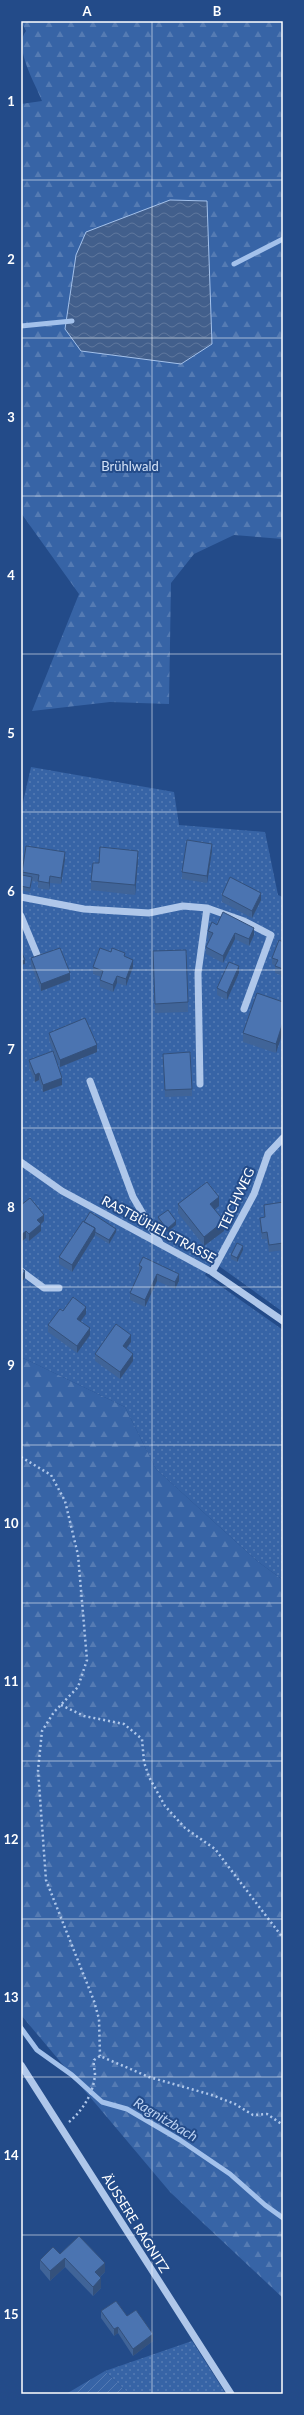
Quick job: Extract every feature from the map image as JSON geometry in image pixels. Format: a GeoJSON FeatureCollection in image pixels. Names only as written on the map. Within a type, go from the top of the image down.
{"type":"FeatureCollection","features":[{"type":"Feature","properties":{"kind":"street"},"geometry":{"type":"LineString","coordinates":[[21,897],[84,909],[149,913],[183,906],[207,908],[244,921],[270,935],[244,1009]]}},
{"type":"Feature","properties":{"kind":"street"},"geometry":{"type":"LineString","coordinates":[[200,1084],[198,973],[207,908]]}},
{"type":"Feature","properties":{"kind":"street"},"geometry":{"type":"LineString","coordinates":[[21,916],[40,962]]}},
{"type":"Feature","properties":{"kind":"street"},"geometry":{"type":"LineString","coordinates":[[90,1081],[133,1196],[160,1243]]}},
{"type":"Feature","properties":{"kind":"street","name":"TEICHWEG"},"geometry":{"type":"LineString","coordinates":[[212,1272],[254,1194],[268,1154],[283,1138]]}},
{"type":"Feature","properties":{"kind":"street","name":"RASTBÜHELSTRASSE"},"geometry":{"type":"LineString","coordinates":[[21,1162],[62,1191],[212,1272],[283,1321]]}},
{"type":"Feature","properties":{"kind":"street"},"geometry":{"type":"LineString","coordinates":[[21,1271],[44,1288],[59,1288]]}},
{"type":"Feature","properties":{"kind":"street","name":"ÄUSSERE RAGNITZ"},"geometry":{"type":"LineString","coordinates":[[21,2065],[231,2394]]}},
{"type":"Feature","properties":{"kind":"path"},"geometry":{"type":"LineString","coordinates":[[21,1457],[50,1475],[65,1501],[78,1555],[87,1660],[78,1687],[60,1705],[42,1731],[38,1770],[46,1880],[94,2001],[99,2019],[100,2056]]}},
{"type":"Feature","properties":{"kind":"path"},"geometry":{"type":"LineString","coordinates":[[60,1705],[84,1716],[124,1724],[142,1739],[144,1762],[149,1777],[166,1806],[185,1828],[215,1849],[283,1938]]}},
{"type":"Feature","properties":{"kind":"path"},"geometry":{"type":"LineString","coordinates":[[61,2129],[81,2112],[92,2088],[94,2060],[100,2056]]}},
{"type":"Feature","properties":{"kind":"path"},"geometry":{"type":"LineString","coordinates":[[100,2056],[149,2077],[212,2095],[235,2104],[253,2115],[267,2114],[283,2125]]}},
{"type":"Feature","properties":{"kind":"green space","name":"Brühlwald"},"geometry":{"type":"Polygon","coordinates":[[[21,21],[283,21],[283,539],[234,535],[194,554],[171,583],[169,704],[110,702],[32,711],[79,594],[21,513],[21,104],[42,101],[26,65],[22,46],[26,31],[21,21]],[[170,200],[211,344],[207,201],[170,200]]]}},
{"type":"Feature","properties":{"kind":"green space"},"geometry":{"type":"Polygon","coordinates":[[[31,767],[174,792],[179,825],[265,832],[278,895],[283,897],[283,1312],[212,1261],[205,1275],[283,1330],[283,1580],[257,1561],[156,1469],[125,1407],[21,1357],[21,811],[31,767]]]}},
{"type":"Feature","properties":{"kind":"green space"},"geometry":{"type":"Polygon","coordinates":[[[21,1357],[125,1407],[156,1469],[257,1561],[283,1580],[283,2298],[170,2192],[21,2015],[21,1357]]]}},
{"type":"Feature","properties":{"kind":"green space"},"geometry":{"type":"Polygon","coordinates":[[[192,2341],[226,2394],[129,2394],[105,2371],[192,2341]]]}},
{"type":"Feature","properties":{"kind":"green space"},"geometry":{"type":"Polygon","coordinates":[[[105,2371],[129,2394],[66,2394],[105,2371]]]}},
{"type":"Feature","properties":{"kind":"water"},"geometry":{"type":"Polygon","coordinates":[[[170,200],[207,201],[212,344],[181,364],[81,351],[65,329],[76,255],[86,232],[170,200]]]}},
{"type":"Feature","properties":{"kind":"building"},"geometry":{"type":"Polygon","coordinates":[[[187,840],[212,844],[207,876],[182,872],[187,840]]]}},
{"type":"Feature","properties":{"kind":"building"},"geometry":{"type":"Polygon","coordinates":[[[26,846],[65,852],[61,878],[50,876],[49,883],[38,881],[39,875],[22,872],[26,846]]]}},
{"type":"Feature","properties":{"kind":"building"},"geometry":{"type":"Polygon","coordinates":[[[100,847],[138,851],[135,885],[91,881],[93,863],[99,863],[100,847]]]}},
{"type":"Feature","properties":{"kind":"building"},"geometry":{"type":"Polygon","coordinates":[[[21,870],[23,870],[22,875],[32,877],[30,888],[21,886],[21,870]]]}},
{"type":"Feature","properties":{"kind":"building"},"geometry":{"type":"Polygon","coordinates":[[[230,877],[261,893],[252,911],[222,895],[230,877]]]}},
{"type":"Feature","properties":{"kind":"building"},"geometry":{"type":"Polygon","coordinates":[[[223,912],[254,928],[249,939],[235,933],[223,956],[206,947],[213,933],[208,931],[212,922],[217,925],[223,912]]]}},
{"type":"Feature","properties":{"kind":"building"},"geometry":{"type":"Polygon","coordinates":[[[279,940],[283,942],[283,969],[275,966],[278,960],[272,958],[279,940]]]}},
{"type":"Feature","properties":{"kind":"building"},"geometry":{"type":"Polygon","coordinates":[[[60,948],[70,973],[41,984],[31,958],[60,948]]]}},
{"type":"Feature","properties":{"kind":"building"},"geometry":{"type":"Polygon","coordinates":[[[100,948],[111,952],[112,948],[125,953],[124,956],[133,960],[126,979],[117,976],[113,985],[100,980],[103,971],[93,967],[100,948]]]}},
{"type":"Feature","properties":{"kind":"building"},"geometry":{"type":"Polygon","coordinates":[[[186,950],[188,1002],[155,1004],[153,951],[186,950]]]}},
{"type":"Feature","properties":{"kind":"building"},"geometry":{"type":"Polygon","coordinates":[[[21,951],[25,960],[21,961],[21,951]]]}},
{"type":"Feature","properties":{"kind":"building"},"geometry":{"type":"Polygon","coordinates":[[[229,962],[239,966],[227,993],[217,988],[229,962]]]}},
{"type":"Feature","properties":{"kind":"building"},"geometry":{"type":"Polygon","coordinates":[[[257,993],[283,1002],[283,1022],[276,1044],[243,1033],[257,993]]]}},
{"type":"Feature","properties":{"kind":"building"},"geometry":{"type":"Polygon","coordinates":[[[85,1018],[97,1045],[60,1060],[49,1033],[85,1018]]]}},
{"type":"Feature","properties":{"kind":"building"},"geometry":{"type":"Polygon","coordinates":[[[53,1051],[62,1078],[43,1085],[39,1073],[35,1075],[29,1060],[53,1051]]]}},
{"type":"Feature","properties":{"kind":"building"},"geometry":{"type":"Polygon","coordinates":[[[190,1052],[192,1089],[165,1090],[163,1054],[190,1052]]]}},
{"type":"Feature","properties":{"kind":"building"},"geometry":{"type":"Polygon","coordinates":[[[207,1182],[219,1197],[210,1204],[224,1221],[204,1237],[178,1204],[207,1182]]]}},
{"type":"Feature","properties":{"kind":"building"},"geometry":{"type":"Polygon","coordinates":[[[30,1198],[44,1215],[37,1220],[41,1224],[29,1234],[26,1231],[21,1235],[21,1205],[30,1198]]]}},
{"type":"Feature","properties":{"kind":"building"},"geometry":{"type":"Polygon","coordinates":[[[283,1202],[283,1243],[269,1245],[267,1232],[262,1233],[260,1218],[265,1217],[264,1205],[283,1202]]]}},
{"type":"Feature","properties":{"kind":"building"},"geometry":{"type":"Polygon","coordinates":[[[168,1210],[176,1221],[167,1229],[158,1217],[168,1210]]]}},
{"type":"Feature","properties":{"kind":"building"},"geometry":{"type":"Polygon","coordinates":[[[90,1212],[116,1229],[109,1240],[95,1232],[95,1228],[84,1222],[90,1212]]]}},
{"type":"Feature","properties":{"kind":"building"},"geometry":{"type":"Polygon","coordinates":[[[83,1221],[95,1228],[72,1265],[59,1257],[83,1221]]]}},
{"type":"Feature","properties":{"kind":"building"},"geometry":{"type":"Polygon","coordinates":[[[237,1243],[243,1246],[237,1258],[231,1255],[237,1243]]]}},
{"type":"Feature","properties":{"kind":"building"},"geometry":{"type":"Polygon","coordinates":[[[143,1257],[179,1274],[175,1282],[157,1274],[145,1300],[130,1293],[142,1267],[139,1265],[143,1257]]]}},
{"type":"Feature","properties":{"kind":"building"},"geometry":{"type":"Polygon","coordinates":[[[21,1268],[25,1271],[21,1276],[21,1268]]]}},
{"type":"Feature","properties":{"kind":"building"},"geometry":{"type":"Polygon","coordinates":[[[73,1297],[86,1307],[77,1319],[90,1328],[77,1346],[48,1325],[60,1309],[63,1311],[73,1297]]]}},
{"type":"Feature","properties":{"kind":"building"},"geometry":{"type":"Polygon","coordinates":[[[116,1324],[131,1335],[123,1346],[133,1354],[120,1372],[95,1354],[116,1324]]]}},
{"type":"Feature","properties":{"kind":"building"},"geometry":{"type":"Polygon","coordinates":[[[79,2236],[105,2263],[95,2272],[101,2278],[93,2287],[65,2258],[50,2271],[40,2260],[53,2247],[60,2254],[79,2236]]]}},
{"type":"Feature","properties":{"kind":"building"},"geometry":{"type":"Polygon","coordinates":[[[116,2301],[127,2316],[136,2310],[153,2334],[133,2349],[118,2327],[114,2329],[101,2311],[116,2301]]]}},
{"type":"Feature","properties":{"kind":"waterway"},"geometry":{"type":"LineString","coordinates":[[234,264],[283,239]]}},
{"type":"Feature","properties":{"kind":"waterway"},"geometry":{"type":"LineString","coordinates":[[21,326],[72,321]]}},
{"type":"Feature","properties":{"kind":"waterway","name":"Ragnitzbach"},"geometry":{"type":"LineString","coordinates":[[21,2028],[37,2050],[72,2075],[102,2102],[127,2109],[180,2140],[230,2174],[265,2205],[283,2218]]}}]}
